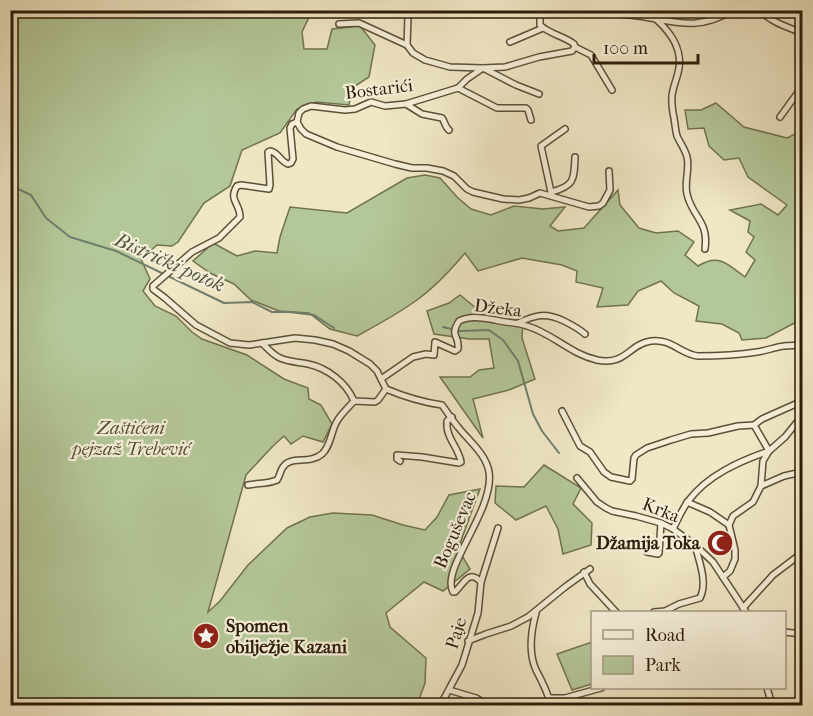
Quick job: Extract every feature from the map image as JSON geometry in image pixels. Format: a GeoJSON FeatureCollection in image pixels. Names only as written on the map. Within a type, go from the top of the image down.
{"type":"FeatureCollection","features":[{"type":"Feature","properties":{"kind":"street"},"geometry":{"type":"LineString","coordinates":[[407,45],[410,10]]}},
{"type":"Feature","properties":{"kind":"street"},"geometry":{"type":"LineString","coordinates":[[612,90],[591,55],[575,47],[571,41],[543,28],[539,22],[540,17],[550,11],[610,12],[679,24],[716,20],[733,10]]}},
{"type":"Feature","properties":{"kind":"street"},"geometry":{"type":"LineString","coordinates":[[759,10],[768,19],[802,33]]}},
{"type":"Feature","properties":{"kind":"street"},"geometry":{"type":"LineString","coordinates":[[656,19],[677,44],[679,71],[671,94],[672,105],[677,136],[687,156],[687,196],[704,227],[707,237],[705,249]]}},
{"type":"Feature","properties":{"kind":"street"},"geometry":{"type":"LineString","coordinates":[[339,24],[359,23],[407,45],[413,53],[425,60],[456,68],[505,67],[539,57],[569,53],[575,47]]}},
{"type":"Feature","properties":{"kind":"street"},"geometry":{"type":"LineString","coordinates":[[510,42],[543,28]]}},
{"type":"Feature","properties":{"kind":"street"},"geometry":{"type":"LineString","coordinates":[[483,68],[539,94]]}},
{"type":"Feature","properties":{"kind":"street","name":"Bostarići"},"geometry":{"type":"LineString","coordinates":[[297,122],[303,109],[311,106],[345,110],[355,109],[371,102],[385,106],[406,104],[458,88],[483,68]]}},
{"type":"Feature","properties":{"kind":"street"},"geometry":{"type":"LineString","coordinates":[[458,88],[496,108],[526,108],[531,120]]}},
{"type":"Feature","properties":{"kind":"street"},"geometry":{"type":"LineString","coordinates":[[780,117],[802,89]]}},
{"type":"Feature","properties":{"kind":"street"},"geometry":{"type":"LineString","coordinates":[[406,104],[422,114],[442,118],[449,130]]}},
{"type":"Feature","properties":{"kind":"street"},"geometry":{"type":"LineString","coordinates":[[354,401],[375,402],[386,389],[377,371],[349,351],[333,344],[295,338],[249,345],[230,343],[196,326],[153,289],[160,279],[192,252],[219,238],[240,216],[233,197],[237,186],[241,184],[269,189],[268,152],[273,151],[284,162],[291,163],[293,159],[290,128],[292,124],[297,122],[306,134],[337,147],[412,168],[443,171],[454,176],[467,189],[503,199],[519,200],[540,193],[552,194],[590,207],[599,206],[610,190],[609,171]]}},
{"type":"Feature","properties":{"kind":"street"},"geometry":{"type":"LineString","coordinates":[[552,194],[541,146],[565,129]]}},
{"type":"Feature","properties":{"kind":"street"},"geometry":{"type":"LineString","coordinates":[[552,194],[572,182],[575,157]]}},
{"type":"Feature","properties":{"kind":"street"},"geometry":{"type":"LineString","coordinates":[[516,324],[531,317],[546,315],[558,318],[585,334]]}},
{"type":"Feature","properties":{"kind":"street","name":"Džeka"},"geometry":{"type":"LineString","coordinates":[[381,379],[413,357],[434,355],[435,342],[457,350],[459,344],[454,330],[459,321],[478,317],[526,325],[586,357],[600,361],[618,360],[641,343],[655,340],[670,344],[695,356],[742,354],[783,346],[802,345]]}},
{"type":"Feature","properties":{"kind":"street"},"geometry":{"type":"LineString","coordinates":[[262,344],[283,360],[327,370],[347,389],[354,401]]}},
{"type":"Feature","properties":{"kind":"street","name":"Boguševac"},"geometry":{"type":"LineString","coordinates":[[386,389],[413,400],[442,405],[483,456],[489,471],[489,485],[480,515],[457,559],[450,588],[455,592],[465,580],[472,576],[481,582]]}},
{"type":"Feature","properties":{"kind":"street"},"geometry":{"type":"LineString","coordinates":[[248,485],[273,482],[277,480],[282,468],[288,462],[306,461],[321,455],[327,448],[337,421],[354,401]]}},
{"type":"Feature","properties":{"kind":"street"},"geometry":{"type":"LineString","coordinates":[[562,411],[580,446],[590,452],[604,471],[611,477],[630,481],[634,458],[646,448],[691,434],[754,425],[798,403]]}},
{"type":"Feature","properties":{"kind":"street"},"geometry":{"type":"LineString","coordinates":[[723,577],[730,571],[735,558],[729,525],[733,516],[753,502],[761,486],[763,461],[769,451],[785,437],[802,416]]}},
{"type":"Feature","properties":{"kind":"street","name":"Boguševac"},"geometry":{"type":"LineString","coordinates":[[400,461],[397,455],[461,462],[446,428],[447,421],[452,417]]}},
{"type":"Feature","properties":{"kind":"street"},"geometry":{"type":"LineString","coordinates":[[754,425],[769,451]]}},
{"type":"Feature","properties":{"kind":"street"},"geometry":{"type":"LineString","coordinates":[[673,529],[694,493],[723,471],[769,451]]}},
{"type":"Feature","properties":{"kind":"street"},"geometry":{"type":"LineString","coordinates":[[761,486],[784,476],[802,472]]}},
{"type":"Feature","properties":{"kind":"street","name":"Krka"},"geometry":{"type":"LineString","coordinates":[[577,478],[597,502],[606,508],[661,523],[695,545],[709,558],[744,610]]}},
{"type":"Feature","properties":{"kind":"street"},"geometry":{"type":"LineString","coordinates":[[687,502],[710,512],[729,525]]}},
{"type":"Feature","properties":{"kind":"street"},"geometry":{"type":"LineString","coordinates":[[647,552],[659,553],[661,523]]}},
{"type":"Feature","properties":{"kind":"street","name":"Paje"},"geometry":{"type":"LineString","coordinates":[[440,705],[462,665],[478,613],[481,582],[498,528]]}},
{"type":"Feature","properties":{"kind":"street"},"geometry":{"type":"LineString","coordinates":[[665,611],[700,598],[702,595],[701,567],[695,545]]}},
{"type":"Feature","properties":{"kind":"street"},"geometry":{"type":"LineString","coordinates":[[744,610],[773,575],[802,553]]}},
{"type":"Feature","properties":{"kind":"street"},"geometry":{"type":"LineString","coordinates":[[468,641],[519,622],[536,612],[587,571],[590,584],[615,611]]}},
{"type":"Feature","properties":{"kind":"street"},"geometry":{"type":"LineString","coordinates":[[536,612],[531,629],[532,658],[551,705]]}},
{"type":"Feature","properties":{"kind":"street"},"geometry":{"type":"LineString","coordinates":[[786,632],[802,634]]}},
{"type":"Feature","properties":{"kind":"street"},"geometry":{"type":"LineString","coordinates":[[549,698],[566,698],[595,689]]}},
{"type":"Feature","properties":{"kind":"street"},"geometry":{"type":"LineString","coordinates":[[768,689],[774,705]]}},
{"type":"Feature","properties":{"kind":"street"},"geometry":{"type":"LineString","coordinates":[[449,690],[476,698],[489,705]]}},
{"type":"Feature","properties":{"kind":"street"},"geometry":{"type":"LineString","coordinates":[[683,705],[688,702],[722,705]]}},
{"type":"Feature","properties":{"kind":"green space","name":"Zaštićeni pejzaž Trebević"},"geometry":{"type":"Polygon","coordinates":[[[10,11],[312,11],[302,32],[304,49],[327,49],[332,29],[360,26],[375,45],[369,77],[352,88],[349,105],[316,102],[297,109],[280,133],[242,150],[230,186],[204,203],[178,242],[172,246],[157,245],[141,259],[150,279],[143,291],[155,306],[176,316],[202,339],[247,355],[284,379],[308,388],[309,399],[321,405],[332,424],[323,442],[303,436],[291,444],[284,436],[246,475],[208,612],[220,601],[248,565],[287,528],[310,517],[333,513],[372,515],[425,530],[437,517],[449,495],[480,489],[458,549],[470,569],[443,591],[424,582],[386,613],[390,627],[426,658],[425,683],[417,705],[11,705],[10,11]]]}},
{"type":"Feature","properties":{"kind":"green space"},"geometry":{"type":"Polygon","coordinates":[[[716,103],[744,127],[787,138],[799,132],[802,133],[802,319],[766,338],[742,340],[739,333],[722,324],[696,321],[699,306],[674,293],[661,281],[638,291],[628,305],[597,307],[603,288],[576,282],[577,271],[562,265],[522,258],[478,271],[465,253],[421,297],[357,336],[330,329],[309,313],[279,311],[251,300],[234,284],[210,273],[193,261],[213,243],[237,256],[255,251],[277,253],[290,207],[347,213],[407,178],[425,175],[440,178],[471,209],[491,215],[514,206],[543,209],[565,207],[550,226],[558,231],[584,228],[618,190],[620,205],[639,228],[656,233],[678,231],[694,242],[685,255],[698,266],[717,260],[728,264],[745,277],[755,260],[746,252],[754,237],[748,232],[750,221],[730,210],[761,204],[778,215],[787,205],[748,177],[739,158],[724,160],[709,146],[704,128],[688,129],[685,110],[701,110],[716,103]]]}},
{"type":"Feature","properties":{"kind":"green space"},"geometry":{"type":"Polygon","coordinates":[[[460,295],[493,322],[523,321],[522,338],[535,379],[509,390],[473,399],[483,438],[440,377],[470,377],[479,370],[494,368],[489,339],[469,339],[434,334],[427,311],[449,303],[460,295]]]}},
{"type":"Feature","properties":{"kind":"green space"},"geometry":{"type":"Polygon","coordinates":[[[544,465],[581,488],[573,504],[592,523],[591,545],[563,554],[558,529],[546,506],[516,520],[495,503],[496,486],[524,487],[544,465]]]}},
{"type":"Feature","properties":{"kind":"green space"},"geometry":{"type":"Polygon","coordinates":[[[591,642],[591,684],[572,690],[557,654],[591,642]]]}},
{"type":"Feature","properties":{"kind":"waterway","name":"Bistrički potok"},"geometry":{"type":"LineString","coordinates":[[10,188],[14,187],[31,195],[46,218],[70,237],[116,251],[224,303],[252,302],[272,312],[314,315],[334,328]]}},
{"type":"Feature","properties":{"kind":"waterway","name":"Bistrički potok"},"geometry":{"type":"LineString","coordinates":[[443,327],[460,331],[489,330],[503,340],[518,361],[533,414],[542,431],[559,453]]}},
{"type":"Feature","properties":{"kind":"place","name":"Džamija Toka"},"geometry":{"type":"Point","coordinates":[720,543]}},
{"type":"Feature","properties":{"kind":"place","name":"Spomen obilježje Kazani"},"geometry":{"type":"Point","coordinates":[206,636]}}]}
